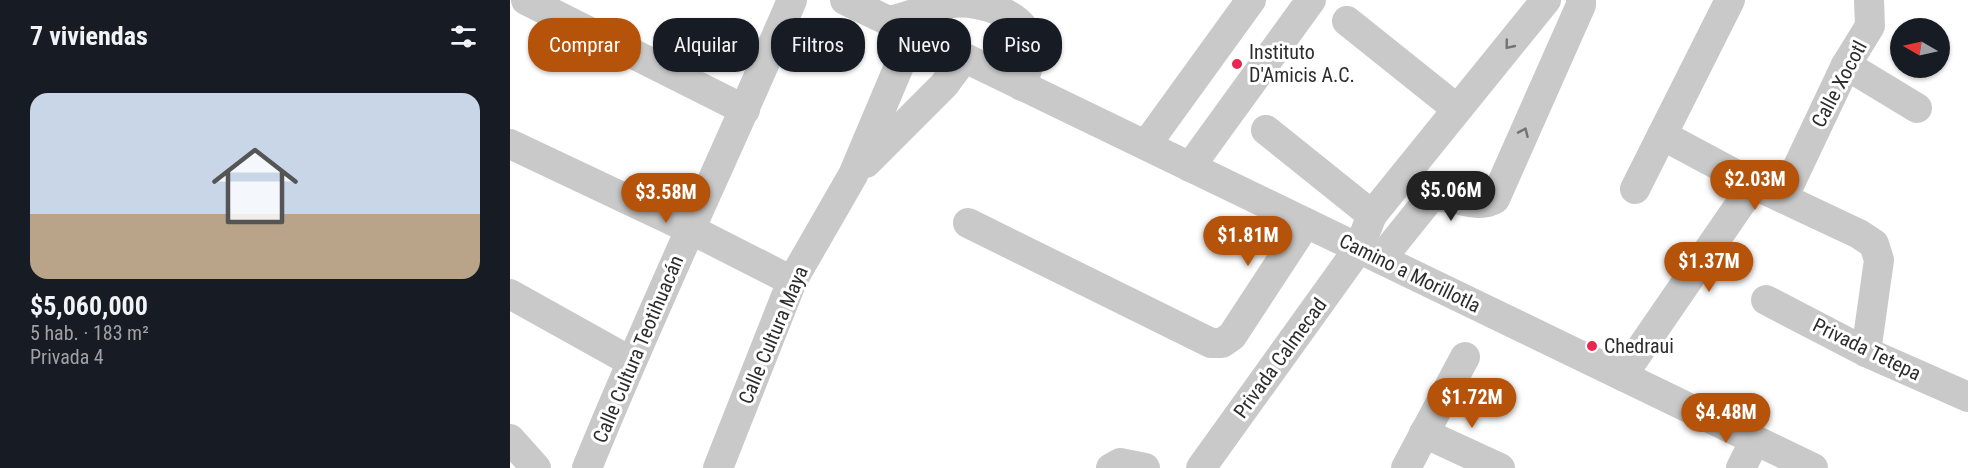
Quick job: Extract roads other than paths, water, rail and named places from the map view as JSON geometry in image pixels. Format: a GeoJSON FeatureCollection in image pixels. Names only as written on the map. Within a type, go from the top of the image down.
{"type":"FeatureCollection","features":[{"type":"Feature","properties":{"kind":"street"},"geometry":{"type":"LineString","coordinates":[[526,0],[745,110]]}},
{"type":"Feature","properties":{"kind":"street","name":"Calle Cultura Teotihuacán"},"geometry":{"type":"LineString","coordinates":[[587,468],[630,362],[745,110],[792,0]]}},
{"type":"Feature","properties":{"kind":"street"},"geometry":{"type":"LineString","coordinates":[[1146,145],[1251,0]]}},
{"type":"Feature","properties":{"kind":"street"},"geometry":{"type":"LineString","coordinates":[[1190,167],[1311,0]]}},
{"type":"Feature","properties":{"kind":"street"},"geometry":{"type":"LineString","coordinates":[[1370,253],[1372,215],[1546,0]]}},
{"type":"Feature","properties":{"kind":"street"},"geometry":{"type":"LineString","coordinates":[[1370,253],[1430,198],[1441,195],[1483,204],[1495,199],[1581,0]]}},
{"type":"Feature","properties":{"kind":"street"},"geometry":{"type":"LineString","coordinates":[[1635,189],[1730,0]]}},
{"type":"Feature","properties":{"kind":"street","name":"Calle Xocotl"},"geometry":{"type":"LineString","coordinates":[[1783,198],[1796,166],[1846,65],[1870,26],[1869,0]]}},
{"type":"Feature","properties":{"kind":"street","name":"Camino a Morillotla"},"geometry":{"type":"LineString","coordinates":[[856,3],[884,18]]}},
{"type":"Feature","properties":{"kind":"street"},"geometry":{"type":"LineString","coordinates":[[921,18],[954,3],[1002,11],[1019,22],[1030,36],[1032,51],[1022,86]]}},
{"type":"Feature","properties":{"kind":"street"},"geometry":{"type":"LineString","coordinates":[[1347,21],[1457,110]]}},
{"type":"Feature","properties":{"kind":"street","name":"Camino a Morillotla"},"geometry":{"type":"LineString","coordinates":[[971,61],[1622,376],[1767,453],[1814,468]]}},
{"type":"Feature","properties":{"kind":"street"},"geometry":{"type":"LineString","coordinates":[[1846,65],[1917,108]]}},
{"type":"Feature","properties":{"kind":"street","name":"Calle Cultura Maya"},"geometry":{"type":"LineString","coordinates":[[718,468],[792,281],[854,175],[887,72]]}},
{"type":"Feature","properties":{"kind":"street","name":"Calle Cultura Maya"},"geometry":{"type":"LineString","coordinates":[[854,175],[944,85],[954,72]]}},
{"type":"Feature","properties":{"kind":"street"},"geometry":{"type":"LineString","coordinates":[[1266,130],[1372,215]]}},
{"type":"Feature","properties":{"kind":"street"},"geometry":{"type":"LineString","coordinates":[[1662,135],[1754,184],[1859,234],[1874,244],[1879,260],[1866,352]]}},
{"type":"Feature","properties":{"kind":"street"},"geometry":{"type":"LineString","coordinates":[[510,144],[690,229],[792,281]]}},
{"type":"Feature","properties":{"kind":"street"},"geometry":{"type":"LineString","coordinates":[[1622,376],[1754,184]]}},
{"type":"Feature","properties":{"kind":"street"},"geometry":{"type":"LineString","coordinates":[[968,222],[1211,343],[1222,343],[1232,336],[1306,223]]}},
{"type":"Feature","properties":{"kind":"street","name":"Privada Calmecad"},"geometry":{"type":"LineString","coordinates":[[1202,468],[1370,253]]}},
{"type":"Feature","properties":{"kind":"street"},"geometry":{"type":"LineString","coordinates":[[510,294],[630,362]]}},
{"type":"Feature","properties":{"kind":"street","name":"Privada Tetepa"},"geometry":{"type":"LineString","coordinates":[[1766,300],[1866,352],[1968,397]]}},
{"type":"Feature","properties":{"kind":"street"},"geometry":{"type":"LineString","coordinates":[[1406,468],[1465,357]]}},
{"type":"Feature","properties":{"kind":"street"},"geometry":{"type":"LineString","coordinates":[[1424,433],[1500,468]]}},
{"type":"Feature","properties":{"kind":"street"},"geometry":{"type":"LineString","coordinates":[[510,440],[536,468]]}},
{"type":"Feature","properties":{"kind":"street"},"geometry":{"type":"LineString","coordinates":[[1741,468],[1767,453]]}},
{"type":"Feature","properties":{"kind":"street"},"geometry":{"type":"LineString","coordinates":[[1112,468],[1120,463],[1144,468]]}},
{"type":"Feature","properties":{"kind":"place","name":"Instituto D'Amicis A.C."},"geometry":{"type":"Point","coordinates":[1237,64]}},
{"type":"Feature","properties":{"kind":"place","name":"Chedraui"},"geometry":{"type":"Point","coordinates":[1592,346]}}]}
